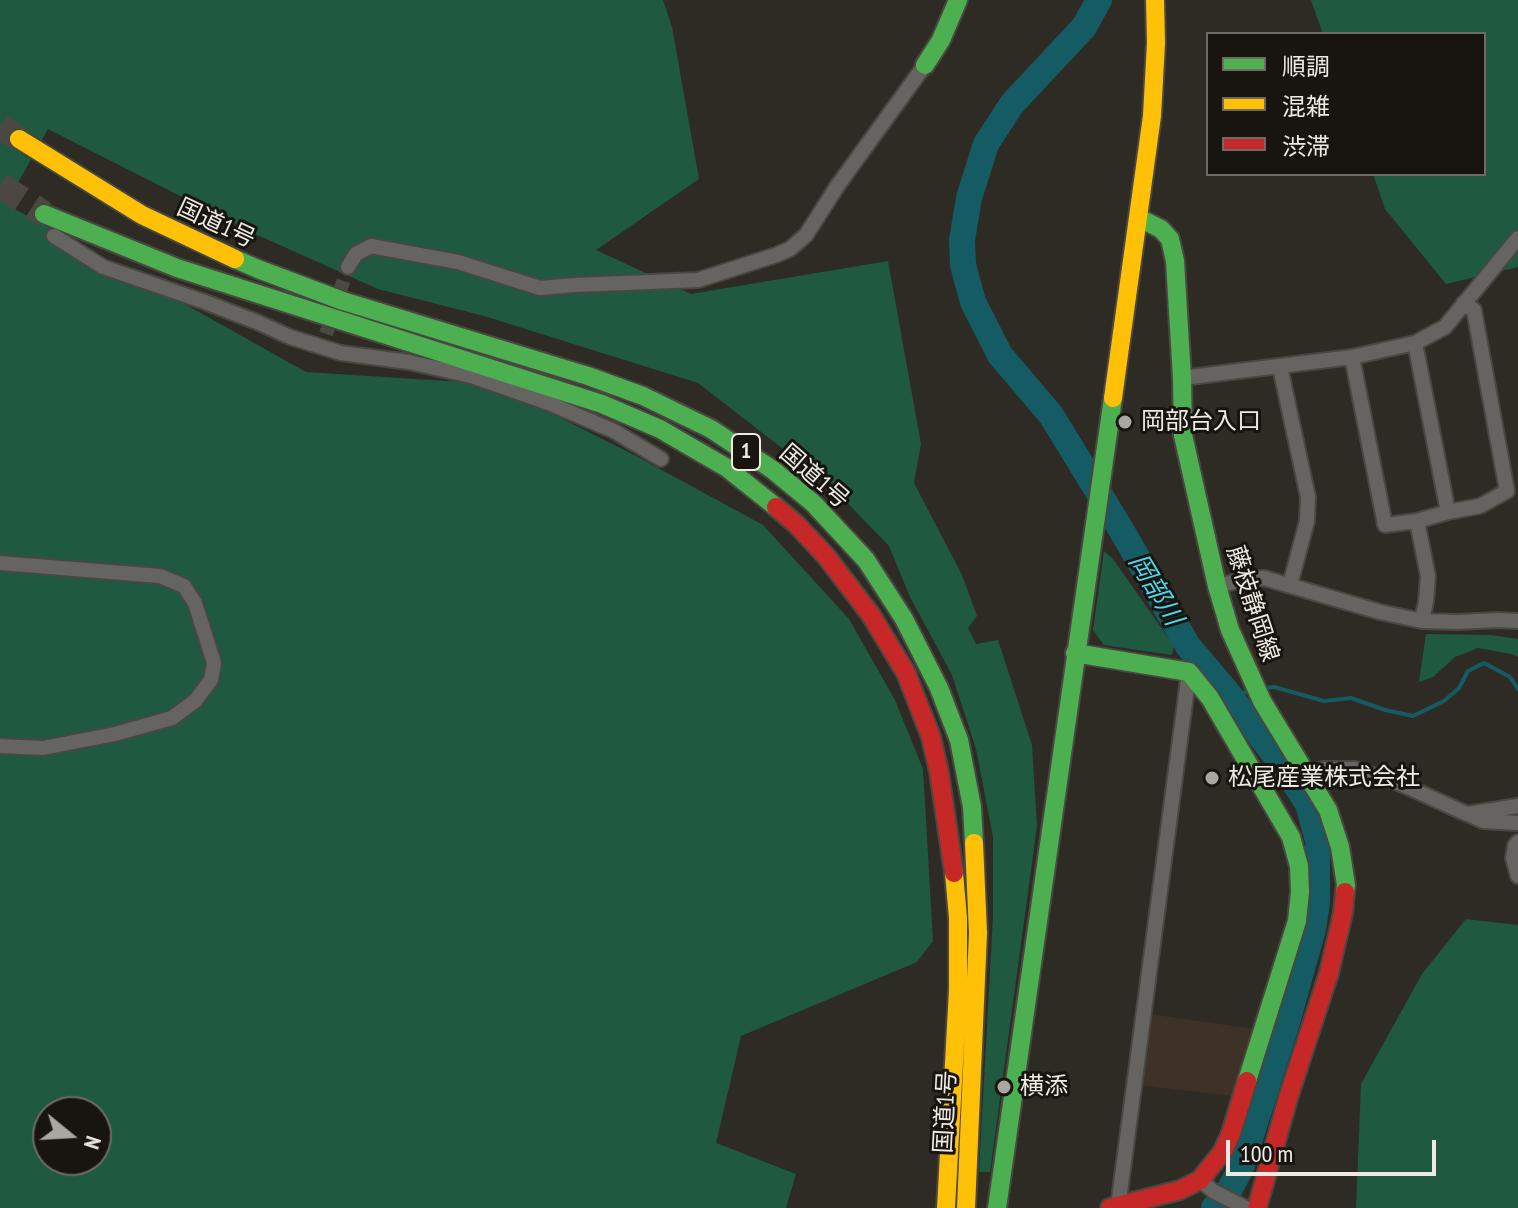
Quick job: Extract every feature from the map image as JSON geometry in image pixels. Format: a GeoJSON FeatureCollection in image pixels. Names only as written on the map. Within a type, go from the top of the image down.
{"type":"FeatureCollection","features":[{"type":"Feature","properties":{"kind":"main road"},"geometry":{"type":"LineString","coordinates":[[925,65],[941,40],[958,0]]}},
{"type":"Feature","properties":{"kind":"main road"},"geometry":{"type":"LineString","coordinates":[[997,1208],[1139,218],[1152,116],[1155,0]]}},
{"type":"Feature","properties":{"kind":"main road","name":"国道1号"},"geometry":{"type":"LineString","coordinates":[[19,139],[142,215],[258,269],[343,301],[588,376],[643,396],[711,429],[773,470],[813,503],[866,560],[904,619],[939,688],[959,740],[972,807],[978,933],[958,1170],[946,1208]]}},
{"type":"Feature","properties":{"kind":"main road","name":"国道1号"},"geometry":{"type":"LineString","coordinates":[[44,214],[177,268],[602,404],[660,429],[727,468],[766,498],[816,545],[889,643],[919,704],[939,772],[958,918],[958,1170],[966,1208]]}},
{"type":"Feature","properties":{"kind":"main road","name":"藤枝静岡線"},"geometry":{"type":"LineString","coordinates":[[1139,218],[1161,229],[1170,239],[1175,261],[1183,435],[1230,630],[1262,701],[1328,810],[1340,847],[1346,885],[1329,973],[1248,1207]]}},
{"type":"Feature","properties":{"kind":"main road"},"geometry":{"type":"LineString","coordinates":[[1075,653],[1189,672],[1210,698],[1291,837],[1299,866],[1297,921],[1231,1133],[1207,1186],[1114,1207]]}},
{"type":"Feature","properties":{"kind":"street"},"geometry":{"type":"LineString","coordinates":[[348,267],[356,254],[371,246],[458,262],[540,288],[698,280],[776,255],[790,249],[806,235],[838,185],[925,65]]}},
{"type":"Feature","properties":{"kind":"street"},"geometry":{"type":"LineString","coordinates":[[54,236],[103,267],[324,341],[341,353],[409,362],[471,376],[551,404],[614,431],[661,459]]}},
{"type":"Feature","properties":{"kind":"street"},"geometry":{"type":"LineString","coordinates":[[1182,378],[1352,357],[1415,343],[1445,327],[1518,238]]}},
{"type":"Feature","properties":{"kind":"street"},"geometry":{"type":"LineString","coordinates":[[1352,357],[1385,525],[1480,506],[1507,491],[1474,310],[1463,304]]}},
{"type":"Feature","properties":{"kind":"street"},"geometry":{"type":"LineString","coordinates":[[1415,343],[1448,512]]}},
{"type":"Feature","properties":{"kind":"street"},"geometry":{"type":"LineString","coordinates":[[1280,367],[1308,497],[1307,521],[1290,585]]}},
{"type":"Feature","properties":{"kind":"street"},"geometry":{"type":"LineString","coordinates":[[1417,521],[1428,576],[1422,621]]}},
{"type":"Feature","properties":{"kind":"street"},"geometry":{"type":"LineString","coordinates":[[0,563],[160,576],[184,586],[195,603],[214,663],[211,680],[195,701],[172,718],[115,734],[43,748],[0,746]]}},
{"type":"Feature","properties":{"kind":"street"},"geometry":{"type":"LineString","coordinates":[[1217,586],[1264,578],[1422,621],[1518,621]]}},
{"type":"Feature","properties":{"kind":"street"},"geometry":{"type":"LineString","coordinates":[[1114,1207],[1189,672]]}},
{"type":"Feature","properties":{"kind":"street"},"geometry":{"type":"LineString","coordinates":[[1307,775],[1323,769],[1355,769],[1401,784],[1483,821],[1518,823]]}},
{"type":"Feature","properties":{"kind":"street"},"geometry":{"type":"LineString","coordinates":[[1467,814],[1518,806]]}},
{"type":"Feature","properties":{"kind":"street"},"geometry":{"type":"LineString","coordinates":[[1518,842],[1513,858],[1518,876]]}},
{"type":"Feature","properties":{"kind":"street"},"geometry":{"type":"LineString","coordinates":[[1207,1186],[1248,1207]]}},
{"type":"Feature","properties":{"kind":"shaded area"},"geometry":{"type":"Polygon","coordinates":[[[1149,1014],[1254,1029],[1232,1096],[1139,1085],[1149,1014]]]}},
{"type":"Feature","properties":{"kind":"green space"},"geometry":{"type":"Polygon","coordinates":[[[0,0],[663,0],[672,27],[699,179],[596,250],[691,294],[888,261],[921,444],[914,483],[962,575],[977,616],[968,628],[976,644],[998,640],[1032,745],[1037,826],[990,1172],[979,1172],[993,916],[993,837],[976,749],[952,675],[910,597],[889,546],[831,486],[698,383],[484,316],[378,289],[253,233],[48,129],[6,204],[306,372],[494,384],[763,525],[849,619],[895,700],[923,769],[933,941],[917,962],[741,1036],[716,1143],[796,1174],[786,1208],[0,1208],[0,0]]]}},
{"type":"Feature","properties":{"kind":"green space"},"geometry":{"type":"Polygon","coordinates":[[[1311,0],[1518,0],[1518,267],[1446,284],[1385,209],[1374,176],[1486,176],[1486,32],[1322,32],[1311,0]]]}},
{"type":"Feature","properties":{"kind":"green space"},"geometry":{"type":"Polygon","coordinates":[[[1104,551],[1113,559],[1174,646],[1172,655],[1104,645],[1093,630],[1104,551]]]}},
{"type":"Feature","properties":{"kind":"green space"},"geometry":{"type":"Polygon","coordinates":[[[1426,634],[1491,635],[1518,639],[1518,657],[1478,648],[1455,657],[1433,677],[1419,682],[1426,634]]]}},
{"type":"Feature","properties":{"kind":"green space"},"geometry":{"type":"Polygon","coordinates":[[[1466,919],[1518,925],[1518,1208],[1356,1208],[1361,1084],[1422,974],[1466,919]]]}},
{"type":"Feature","properties":{"kind":"waterway","name":"岡部川"},"geometry":{"type":"LineString","coordinates":[[1099,0],[1084,27],[1012,104],[986,144],[969,198],[962,240],[963,265],[973,302],[1000,355],[1051,415],[1188,646],[1289,774],[1308,804],[1319,844],[1313,929],[1287,1022],[1240,1170],[1224,1200],[1214,1208]]}},
{"type":"Feature","properties":{"kind":"waterway"},"geometry":{"type":"LineString","coordinates":[[1263,688],[1274,687],[1324,701],[1351,698],[1413,716],[1444,701],[1459,688],[1468,671],[1484,663],[1510,677],[1518,689]]}},
{"type":"Feature","properties":{"kind":"waterway"},"geometry":{"type":"LineString","coordinates":[[1227,692],[1237,694],[1251,691]]}},
{"type":"Feature","properties":{"kind":"tunnel"},"geometry":{"type":"LineString","coordinates":[[0,126],[19,139]]}},
{"type":"Feature","properties":{"kind":"tunnel"},"geometry":{"type":"LineString","coordinates":[[0,185],[44,214]]}},
{"type":"Feature","properties":{"kind":"tunnel"},"geometry":{"type":"LineString","coordinates":[[326,334],[348,267]]}},
{"type":"Feature","properties":{"kind":"traffic: fast"},"geometry":{"type":"LineString","coordinates":[[925,65],[941,40],[958,0]]}},
{"type":"Feature","properties":{"kind":"traffic: fast"},"geometry":{"type":"LineString","coordinates":[[44,214],[177,268],[602,404],[660,429],[727,468],[776,507]]}},
{"type":"Feature","properties":{"kind":"traffic: fast"},"geometry":{"type":"LineString","coordinates":[[1139,218],[1161,229],[1170,239],[1175,261],[1183,435],[1230,630],[1262,701],[1328,810],[1340,847],[1345,892]]}},
{"type":"Feature","properties":{"kind":"traffic: fast"},"geometry":{"type":"LineString","coordinates":[[235,259],[343,301],[588,376],[643,396],[711,429],[773,470],[813,503],[866,560],[904,619],[939,688],[959,740],[972,807],[974,843]]}},
{"type":"Feature","properties":{"kind":"traffic: fast"},"geometry":{"type":"LineString","coordinates":[[997,1208],[1113,398]]}},
{"type":"Feature","properties":{"kind":"traffic: fast"},"geometry":{"type":"LineString","coordinates":[[1075,653],[1189,672],[1210,698],[1291,837],[1299,866],[1297,921],[1247,1081]]}},
{"type":"Feature","properties":{"kind":"traffic: slow"},"geometry":{"type":"LineString","coordinates":[[1113,398],[1152,116],[1155,0]]}},
{"type":"Feature","properties":{"kind":"traffic: slow"},"geometry":{"type":"LineString","coordinates":[[19,139],[142,215],[235,259]]}},
{"type":"Feature","properties":{"kind":"traffic: slow"},"geometry":{"type":"LineString","coordinates":[[966,1208],[978,933],[974,843]]}},
{"type":"Feature","properties":{"kind":"traffic: slow"},"geometry":{"type":"LineString","coordinates":[[946,1208],[958,990],[958,918],[954,873]]}},
{"type":"Feature","properties":{"kind":"traffic: jam"},"geometry":{"type":"LineString","coordinates":[[776,507],[826,556],[871,615],[906,673],[931,737],[954,873]]}},
{"type":"Feature","properties":{"kind":"traffic: jam"},"geometry":{"type":"LineString","coordinates":[[1257,1208],[1289,1095],[1329,973],[1345,892]]}},
{"type":"Feature","properties":{"kind":"traffic: jam"},"geometry":{"type":"LineString","coordinates":[[1110,1208],[1180,1190],[1200,1180],[1223,1151],[1247,1081]]}},
{"type":"Feature","properties":{"kind":"place","name":"岡部台入口"},"geometry":{"type":"Point","coordinates":[1125,422]}},
{"type":"Feature","properties":{"kind":"place","name":"松尾産業株式会社"},"geometry":{"type":"Point","coordinates":[1212,778]}},
{"type":"Feature","properties":{"kind":"place","name":"横添"},"geometry":{"type":"Point","coordinates":[1004,1087]}}]}
